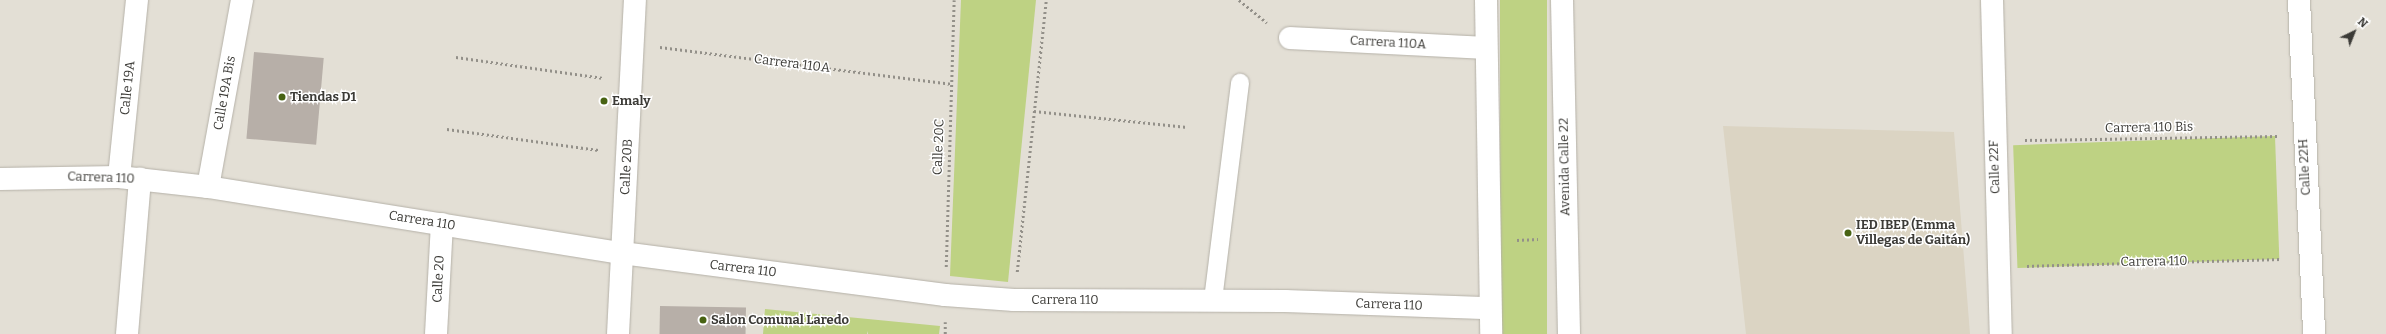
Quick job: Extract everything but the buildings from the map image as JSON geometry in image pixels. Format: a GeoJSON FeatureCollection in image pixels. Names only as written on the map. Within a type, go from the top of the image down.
{"type":"FeatureCollection","features":[{"type":"Feature","properties":{"kind":"street","name":"Calle 19A"},"geometry":{"type":"LineString","coordinates":[[118,177],[137,0]]}},
{"type":"Feature","properties":{"kind":"street","name":"Calle 19A Bis"},"geometry":{"type":"LineString","coordinates":[[208,187],[242,0]]}},
{"type":"Feature","properties":{"kind":"street","name":"Calle 20B"},"geometry":{"type":"LineString","coordinates":[[618,334],[635,0]]}},
{"type":"Feature","properties":{"kind":"street"},"geometry":{"type":"LineString","coordinates":[[1486,0],[1491,334]]}},
{"type":"Feature","properties":{"kind":"street","name":"Avenida Calle 22"},"geometry":{"type":"LineString","coordinates":[[1562,0],[1569,334]]}},
{"type":"Feature","properties":{"kind":"street","name":"Calle 22F"},"geometry":{"type":"LineString","coordinates":[[1992,0],[1994,140],[2001,334]]}},
{"type":"Feature","properties":{"kind":"street","name":"Calle 22H"},"geometry":{"type":"LineString","coordinates":[[2299,0],[2314,334]]}},
{"type":"Feature","properties":{"kind":"street","name":"Carrera 110A"},"geometry":{"type":"LineString","coordinates":[[1290,38],[1486,48]]}},
{"type":"Feature","properties":{"kind":"street","name":"Carrera 110"},"geometry":{"type":"LineString","coordinates":[[0,179],[118,177],[208,187],[622,253],[945,295],[1014,300],[1213,300],[1490,308]]}},
{"type":"Feature","properties":{"kind":"street"},"geometry":{"type":"LineString","coordinates":[[127,334],[140,179]]}},
{"type":"Feature","properties":{"kind":"street","name":"Calle 20"},"geometry":{"type":"LineString","coordinates":[[436,334],[442,224]]}},
{"type":"Feature","properties":{"kind":"lane"},"geometry":{"type":"LineString","coordinates":[[1213,300],[1240,82]]}},
{"type":"Feature","properties":{"kind":"path","name":"Calle 20C"},"geometry":{"type":"LineString","coordinates":[[945,295],[954,0]]}},
{"type":"Feature","properties":{"kind":"path"},"geometry":{"type":"LineString","coordinates":[[1014,300],[1046,0]]}},
{"type":"Feature","properties":{"kind":"path"},"geometry":{"type":"LineString","coordinates":[[1239,0],[1279,33],[1290,38]]}},
{"type":"Feature","properties":{"kind":"path","name":"Carrera 110A"},"geometry":{"type":"LineString","coordinates":[[633,43],[951,84]]}},
{"type":"Feature","properties":{"kind":"path"},"geometry":{"type":"LineString","coordinates":[[456,57],[631,82]]}},
{"type":"Feature","properties":{"kind":"path"},"geometry":{"type":"LineString","coordinates":[[1034,111],[1187,127]]}},
{"type":"Feature","properties":{"kind":"path"},"geometry":{"type":"LineString","coordinates":[[447,129],[627,154]]}},
{"type":"Feature","properties":{"kind":"path","name":"Carrera 110 Bis"},"geometry":{"type":"LineString","coordinates":[[1994,140],[2304,135]]}},
{"type":"Feature","properties":{"kind":"path"},"geometry":{"type":"LineString","coordinates":[[1489,242],[1567,238]]}},
{"type":"Feature","properties":{"kind":"path","name":"Carrera 110"},"geometry":{"type":"LineString","coordinates":[[1998,266],[2310,258]]}},
{"type":"Feature","properties":{"kind":"shaded area","name":"IED IBEP (Emma Villegas de Gaitán)"},"geometry":{"type":"Polygon","coordinates":[[[1723,126],[1954,132],[1970,334],[1746,334],[1723,126]]]}},
{"type":"Feature","properties":{"kind":"green space"},"geometry":{"type":"Polygon","coordinates":[[[961,0],[1036,0],[1008,282],[950,276],[961,0]]]}},
{"type":"Feature","properties":{"kind":"green space"},"geometry":{"type":"Polygon","coordinates":[[[1500,0],[1547,0],[1547,334],[1500,334],[1500,0]]]}},
{"type":"Feature","properties":{"kind":"green space"},"geometry":{"type":"Polygon","coordinates":[[[2275,136],[2279,259],[2017,268],[2013,145],[2275,136]]]}},
{"type":"Feature","properties":{"kind":"green space"},"geometry":{"type":"Polygon","coordinates":[[[765,309],[940,326],[939,334],[868,334],[868,331],[867,334],[763,334],[765,309]]]}},
{"type":"Feature","properties":{"kind":"place","name":"Tiendas D1"},"geometry":{"type":"Point","coordinates":[282,97]}},
{"type":"Feature","properties":{"kind":"place","name":"Emaly"},"geometry":{"type":"Point","coordinates":[604,101]}},
{"type":"Feature","properties":{"kind":"place","name":"IED IBEP (Emma Villegas de Gaitán)"},"geometry":{"type":"Point","coordinates":[1848,233]}},
{"type":"Feature","properties":{"kind":"place","name":"Salon Comunal Laredo"},"geometry":{"type":"Point","coordinates":[703,320]}}]}
